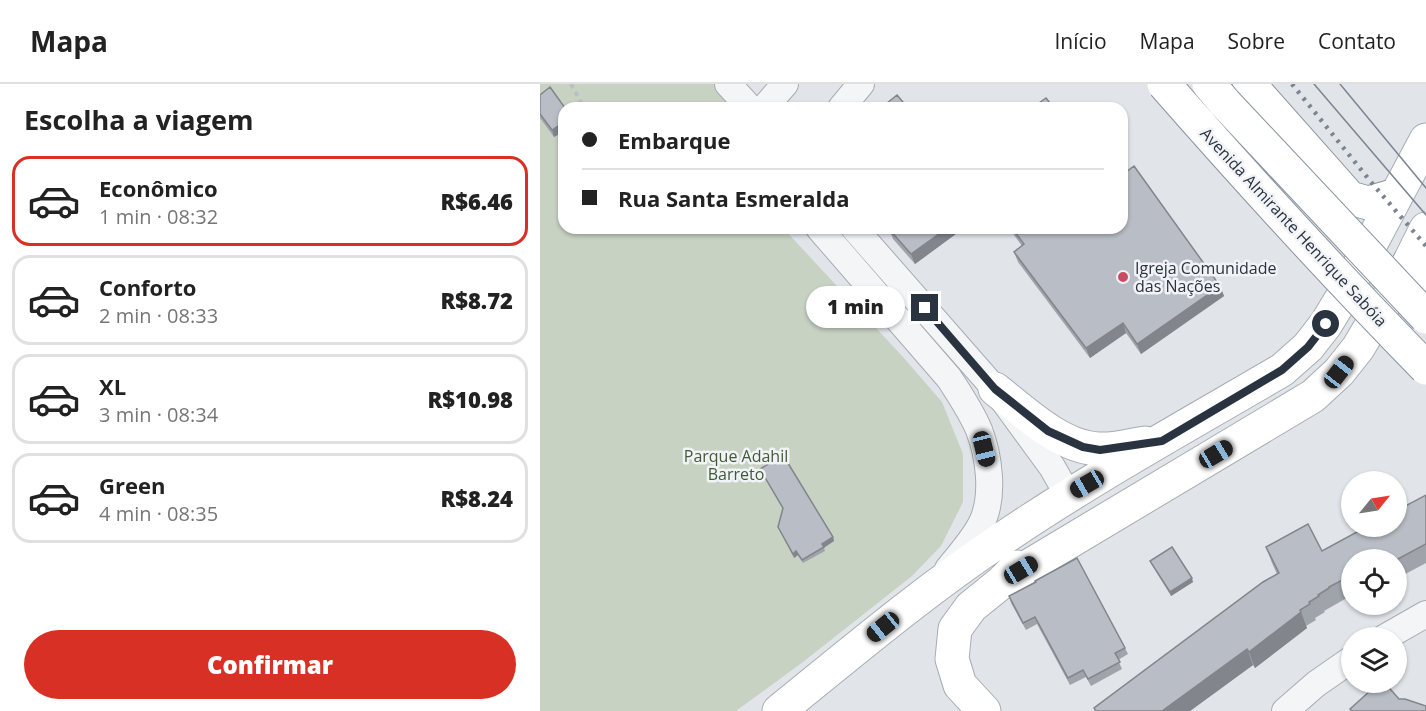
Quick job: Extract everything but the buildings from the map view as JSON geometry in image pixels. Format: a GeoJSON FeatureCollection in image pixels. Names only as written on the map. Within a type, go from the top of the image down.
{"type":"FeatureCollection","features":[{"type":"Feature","properties":{"kind":"main road","name":"Avenida Almirante Henrique Sabóia"},"geometry":{"type":"LineString","coordinates":[[1164,84],[1215,143],[1370,311],[1426,368]]}},
{"type":"Feature","properties":{"kind":"main road","name":"Avenida Almirante Henrique Sabóia"},"geometry":{"type":"LineString","coordinates":[[1209,84],[1426,316]]}},
{"type":"Feature","properties":{"kind":"main road"},"geometry":{"type":"LineString","coordinates":[[1249,84],[1350,198],[1368,202],[1396,195]]}},
{"type":"Feature","properties":{"kind":"main road"},"geometry":{"type":"LineString","coordinates":[[779,711],[936,585],[1000,539],[1068,495],[1282,370],[1308,347],[1326,324],[1426,140]]}},
{"type":"Feature","properties":{"kind":"main road"},"geometry":{"type":"LineString","coordinates":[[1002,582],[1313,396],[1339,372],[1418,272],[1426,229]]}},
{"type":"Feature","properties":{"kind":"main road"},"geometry":{"type":"LineString","coordinates":[[995,389],[1048,431],[1083,447],[1100,450],[1162,441]]}},
{"type":"Feature","properties":{"kind":"main road"},"geometry":{"type":"LineString","coordinates":[[984,711],[960,685],[952,659],[956,629],[971,607],[1002,582],[1054,533],[1068,510],[1068,495]]}},
{"type":"Feature","properties":{"kind":"street"},"geometry":{"type":"LineString","coordinates":[[728,84],[744,102]]}},
{"type":"Feature","properties":{"kind":"street"},"geometry":{"type":"LineString","coordinates":[[769,102],[785,84]]}},
{"type":"Feature","properties":{"kind":"street"},"geometry":{"type":"LineString","coordinates":[[847,102],[861,84]]}},
{"type":"Feature","properties":{"kind":"street"},"geometry":{"type":"LineString","coordinates":[[824,234],[949,378],[966,403],[979,431],[988,466],[989,495],[982,521],[936,585]]}},
{"type":"Feature","properties":{"kind":"street"},"geometry":{"type":"LineString","coordinates":[[859,234],[995,389],[1052,467],[1068,495]]}},
{"type":"Feature","properties":{"kind":"street"},"geometry":{"type":"LineString","coordinates":[[1403,627],[1426,614]]}},
{"type":"Feature","properties":{"kind":"street"},"geometry":{"type":"LineString","coordinates":[[1285,711],[1316,684],[1341,667]]}},
{"type":"Feature","properties":{"kind":"path"},"geometry":{"type":"LineString","coordinates":[[571,84],[581,102]]}},
{"type":"Feature","properties":{"kind":"green space","name":"Parque Adahil Barreto"},"geometry":{"type":"Polygon","coordinates":[[[540,84],[724,84],[734,102],[558,102],[558,234],[789,234],[942,402],[963,454],[963,502],[941,546],[912,576],[803,662],[736,711],[540,711],[540,84]]]}},
{"type":"Feature","properties":{"kind":"tram line"},"geometry":{"type":"LineString","coordinates":[[1314,84],[1426,215]]}},
{"type":"Feature","properties":{"kind":"tram line"},"geometry":{"type":"LineString","coordinates":[[1340,84],[1426,188]]}},
{"type":"Feature","properties":{"kind":"railway"},"geometry":{"type":"LineString","coordinates":[[1292,84],[1426,246]]}},
{"type":"Feature","properties":{"kind":"place","name":"Igreja Comunidade das Nações"},"geometry":{"type":"Point","coordinates":[1123,277]}},
{"type":"Feature","properties":{"kind":"route"},"geometry":{"type":"LineString","coordinates":[[925,308],[995,389],[1048,431],[1083,447],[1100,450],[1162,441],[1282,370],[1308,347],[1326,324]]}}]}
